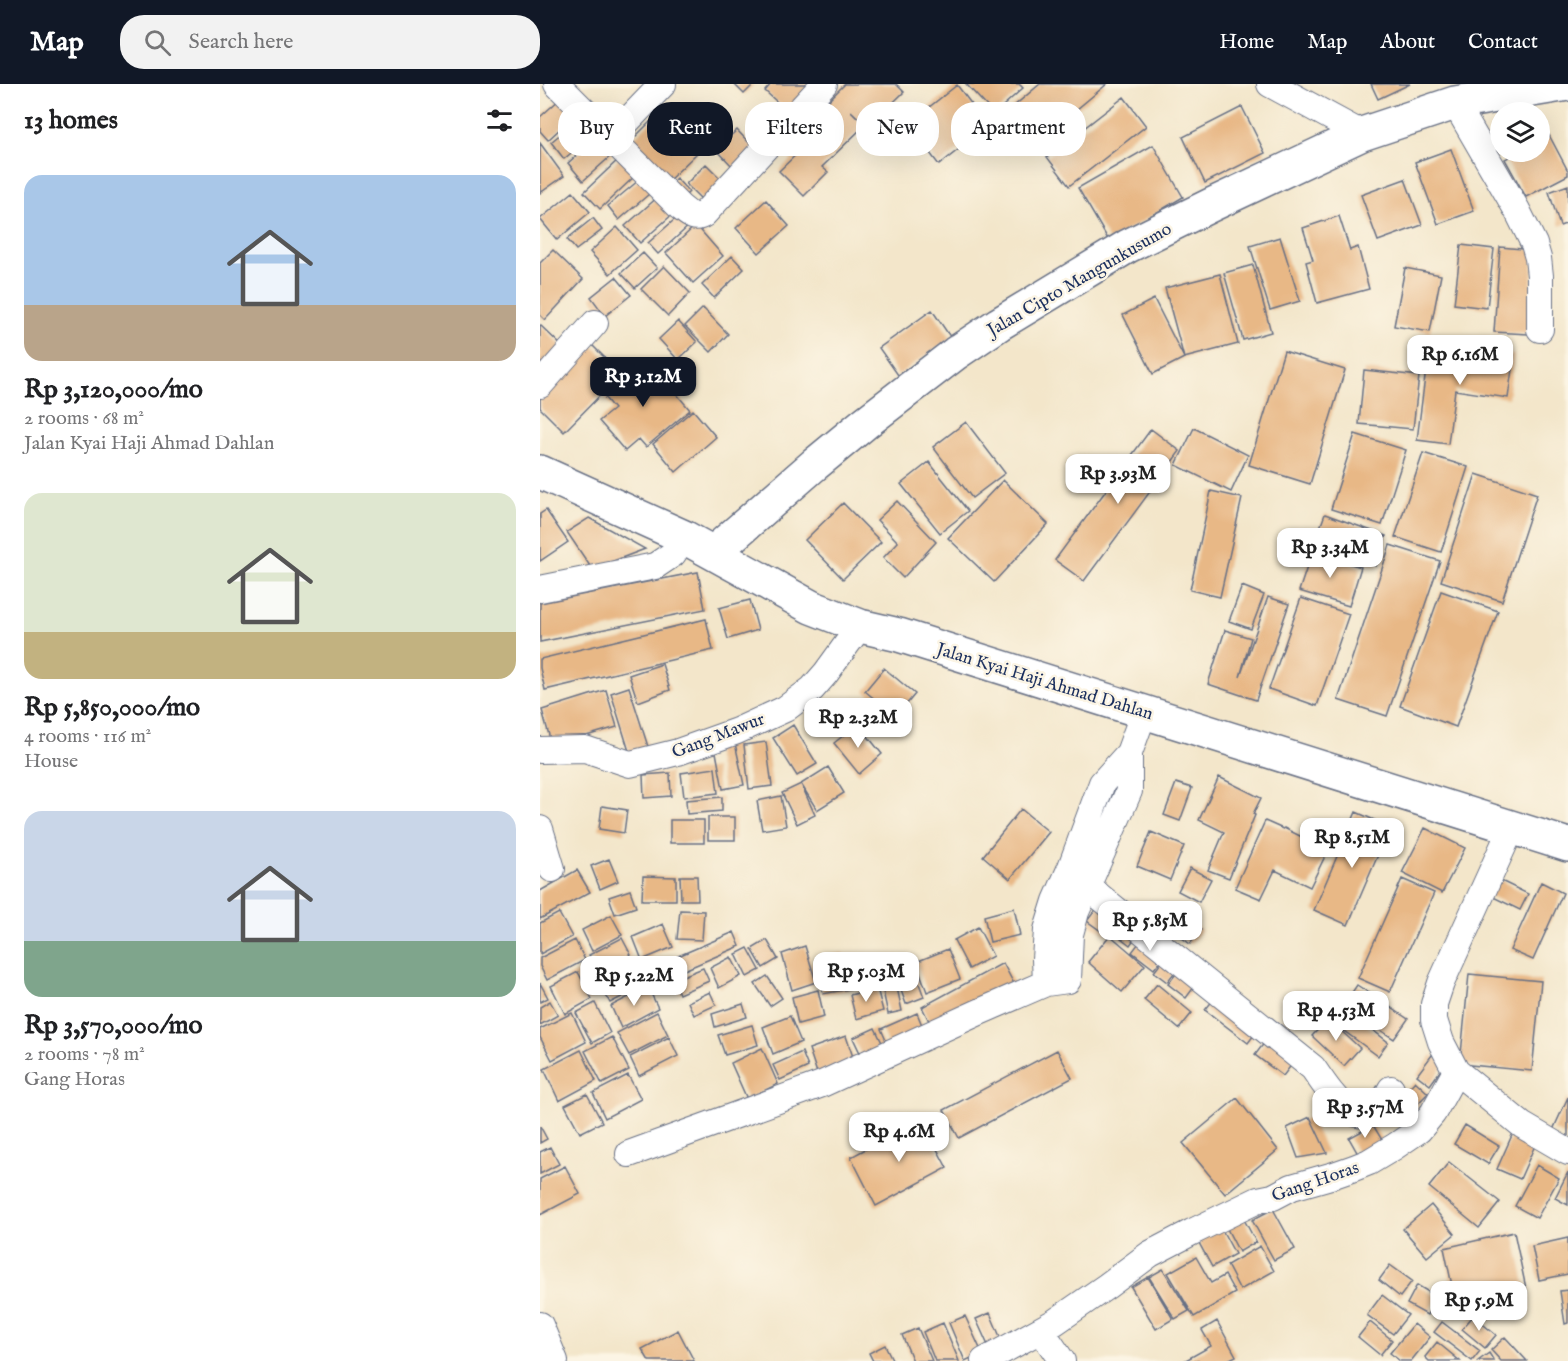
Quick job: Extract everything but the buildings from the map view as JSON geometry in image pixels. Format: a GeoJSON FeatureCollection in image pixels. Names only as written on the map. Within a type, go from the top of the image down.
{"type":"FeatureCollection","features":[{"type":"Feature","properties":{"kind":"main road","name":"Jalan Cipto Mangunkusumo"},"geometry":{"type":"LineString","coordinates":[[713,553],[865,423],[956,353],[999,324],[1128,246],[1362,134],[1455,103],[1568,84]]}},
{"type":"Feature","properties":{"kind":"main road","name":"Jalan Kyai Haji Ahmad Dahlan"},"geometry":{"type":"LineString","coordinates":[[540,472],[684,537],[811,607],[860,626],[899,635],[1568,845]]}},
{"type":"Feature","properties":{"kind":"street"},"geometry":{"type":"LineString","coordinates":[[557,84],[575,102]]}},
{"type":"Feature","properties":{"kind":"street"},"geometry":{"type":"LineString","coordinates":[[635,113],[663,84]]}},
{"type":"Feature","properties":{"kind":"street"},"geometry":{"type":"LineString","coordinates":[[629,156],[685,211],[693,217],[700,216],[824,84]]}},
{"type":"Feature","properties":{"kind":"street"},"geometry":{"type":"LineString","coordinates":[[1270,84],[1362,134]]}},
{"type":"Feature","properties":{"kind":"street"},"geometry":{"type":"LineString","coordinates":[[1455,103],[1534,244],[1540,276],[1540,329]]}},
{"type":"Feature","properties":{"kind":"street"},"geometry":{"type":"LineString","coordinates":[[540,385],[595,323]]}},
{"type":"Feature","properties":{"kind":"street"},"geometry":{"type":"LineString","coordinates":[[540,589],[655,566],[673,554],[684,537]]}},
{"type":"Feature","properties":{"kind":"street","name":"Gang Mawur"},"geometry":{"type":"LineString","coordinates":[[540,750],[585,749],[630,764],[678,752],[737,731],[785,709],[812,689],[860,626]]}},
{"type":"Feature","properties":{"kind":"street"},"geometry":{"type":"LineString","coordinates":[[629,1154],[822,1084],[1046,983],[1068,980],[1070,934],[1076,912],[1080,876],[1129,791],[1129,753],[1144,712]]}},
{"type":"Feature","properties":{"kind":"street"},"geometry":{"type":"LineString","coordinates":[[1512,827],[1436,995],[1434,1020],[1441,1042],[1456,1071],[1522,1125],[1568,1152]]}},
{"type":"Feature","properties":{"kind":"street"},"geometry":{"type":"LineString","coordinates":[[540,829],[552,869]]}},
{"type":"Feature","properties":{"kind":"street"},"geometry":{"type":"LineString","coordinates":[[1080,876],[1099,896],[1313,1068],[1328,1089],[1355,1114],[1366,1116],[1377,1111],[1391,1089]]}},
{"type":"Feature","properties":{"kind":"street","name":"Gang Horas"},"geometry":{"type":"LineString","coordinates":[[984,1361],[1055,1322],[1150,1254],[1258,1200],[1273,1197],[1292,1187],[1354,1168],[1395,1147],[1419,1130],[1433,1113],[1456,1071]]}},
{"type":"Feature","properties":{"kind":"street"},"geometry":{"type":"LineString","coordinates":[[540,1325],[555,1361]]}},
{"type":"Feature","properties":{"kind":"street"},"geometry":{"type":"LineString","coordinates":[[1041,1330],[1062,1361]]}}]}
